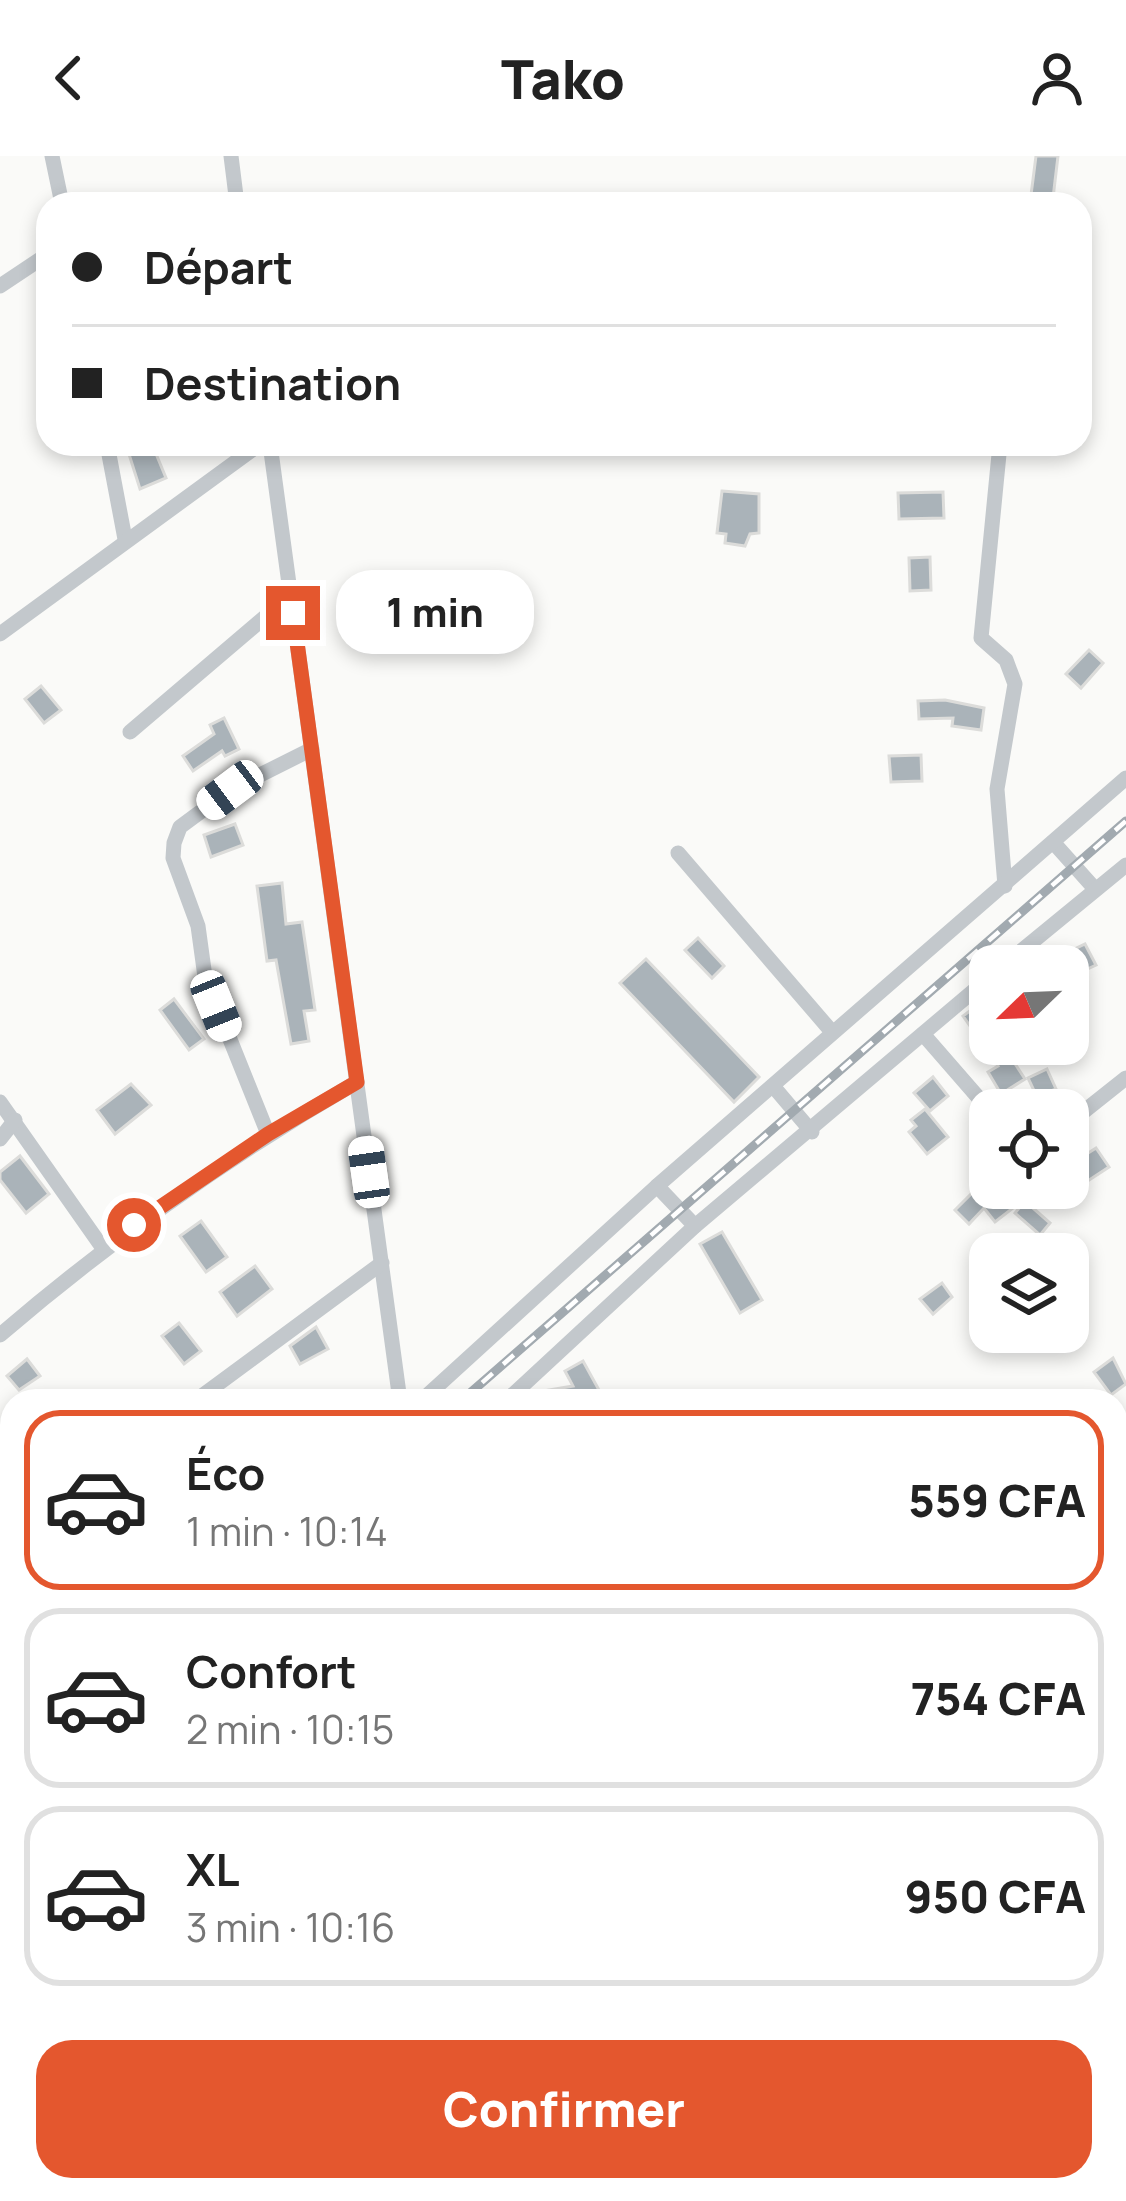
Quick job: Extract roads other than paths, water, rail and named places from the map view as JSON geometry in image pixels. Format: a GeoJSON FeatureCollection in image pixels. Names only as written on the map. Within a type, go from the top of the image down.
{"type":"FeatureCollection","features":[{"type":"Feature","properties":{"kind":"street"},"geometry":{"type":"LineString","coordinates":[[52,156],[60,192]]}},
{"type":"Feature","properties":{"kind":"street"},"geometry":{"type":"LineString","coordinates":[[231,156],[236,192]]}},
{"type":"Feature","properties":{"kind":"street"},"geometry":{"type":"LineString","coordinates":[[0,286],[36,262]]}},
{"type":"Feature","properties":{"kind":"street"},"geometry":{"type":"LineString","coordinates":[[109,456],[125,539]]}},
{"type":"Feature","properties":{"kind":"street"},"geometry":{"type":"LineString","coordinates":[[0,634],[243,456]]}},
{"type":"Feature","properties":{"kind":"street"},"geometry":{"type":"LineString","coordinates":[[272,456],[398,1389]]}},
{"type":"Feature","properties":{"kind":"street"},"geometry":{"type":"LineString","coordinates":[[999,456],[982,638],[1006,660],[1015,684],[998,789],[1006,886]]}},
{"type":"Feature","properties":{"kind":"street"},"geometry":{"type":"LineString","coordinates":[[130,732],[265,617],[293,613]]}},
{"type":"Feature","properties":{"kind":"street"},"geometry":{"type":"LineString","coordinates":[[268,1134],[205,977],[198,926],[172,858],[180,827],[230,790],[311,749]]}},
{"type":"Feature","properties":{"kind":"street"},"geometry":{"type":"LineString","coordinates":[[434,1389],[657,1186],[1126,778]]}},
{"type":"Feature","properties":{"kind":"street"},"geometry":{"type":"LineString","coordinates":[[1054,842],[1095,889]]}},
{"type":"Feature","properties":{"kind":"street"},"geometry":{"type":"LineString","coordinates":[[678,853],[832,1032]]}},
{"type":"Feature","properties":{"kind":"street"},"geometry":{"type":"LineString","coordinates":[[1029,945],[1124,871]]}},
{"type":"Feature","properties":{"kind":"street"},"geometry":{"type":"LineString","coordinates":[[519,1389],[695,1226],[812,1132],[969,995]]}},
{"type":"Feature","properties":{"kind":"street"},"geometry":{"type":"LineString","coordinates":[[922,1034],[971,1089]]}},
{"type":"Feature","properties":{"kind":"street"},"geometry":{"type":"LineString","coordinates":[[1089,1108],[1125,1080]]}},
{"type":"Feature","properties":{"kind":"street"},"geometry":{"type":"LineString","coordinates":[[0,1335],[102,1247],[268,1134],[357,1082]]}},
{"type":"Feature","properties":{"kind":"street"},"geometry":{"type":"LineString","coordinates":[[773,1085],[812,1132]]}},
{"type":"Feature","properties":{"kind":"street"},"geometry":{"type":"LineString","coordinates":[[0,1102],[102,1247]]}},
{"type":"Feature","properties":{"kind":"street"},"geometry":{"type":"LineString","coordinates":[[0,1139],[15,1120]]}},
{"type":"Feature","properties":{"kind":"street"},"geometry":{"type":"LineString","coordinates":[[657,1186],[695,1226]]}},
{"type":"Feature","properties":{"kind":"street"},"geometry":{"type":"LineString","coordinates":[[211,1389],[382,1263]]}},
{"type":"Feature","properties":{"kind":"railway"},"geometry":{"type":"LineString","coordinates":[[475,1389],[1126,821]]}}]}
